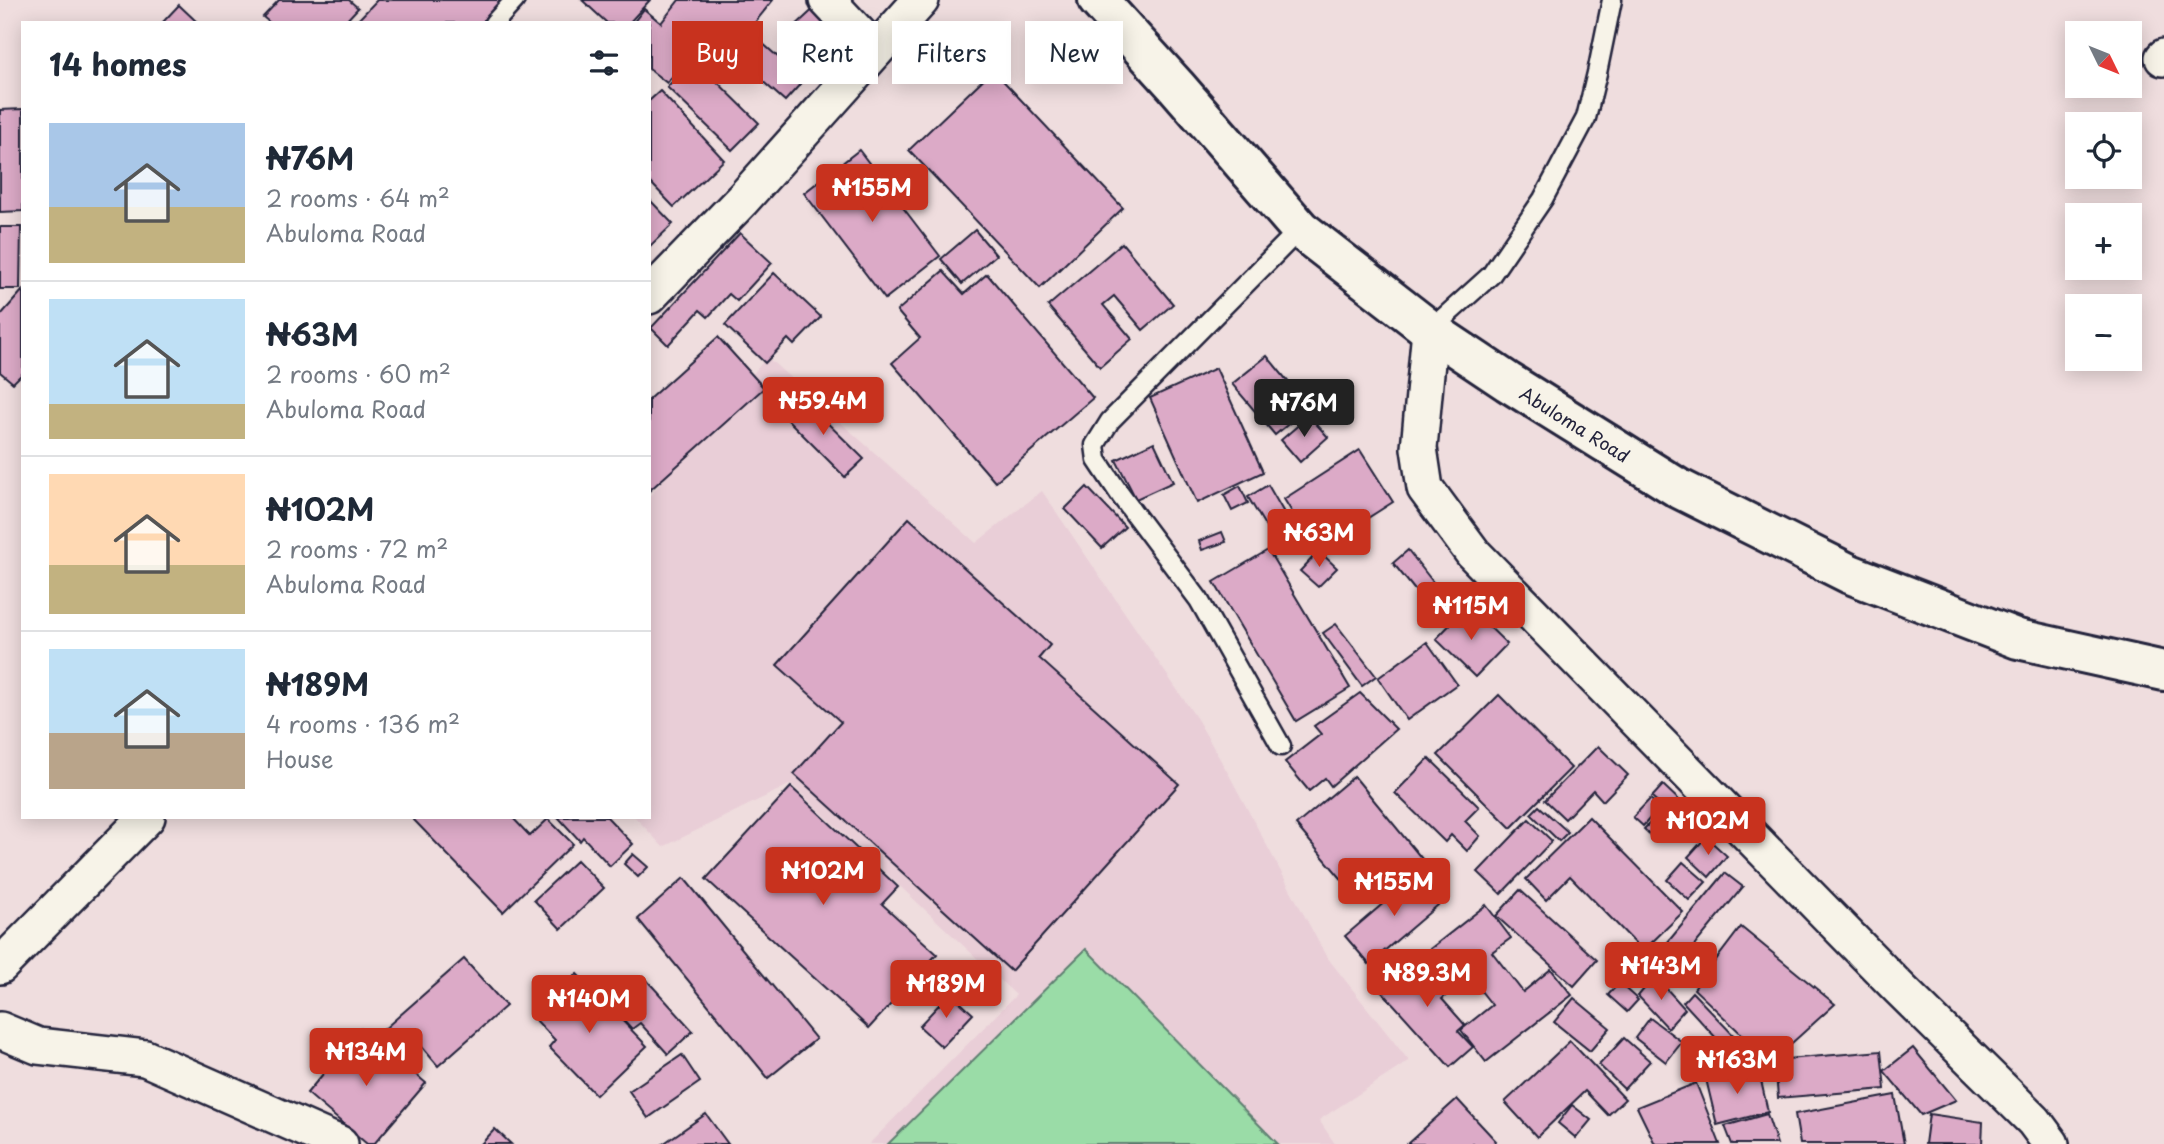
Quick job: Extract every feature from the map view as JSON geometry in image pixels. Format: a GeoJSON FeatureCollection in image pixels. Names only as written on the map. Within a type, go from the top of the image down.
{"type":"FeatureCollection","features":[{"type":"Feature","properties":{"kind":"street"},"geometry":{"type":"LineString","coordinates":[[827,0],[847,21]]}},
{"type":"Feature","properties":{"kind":"street"},"geometry":{"type":"LineString","coordinates":[[878,48],[921,0]]}},
{"type":"Feature","properties":{"kind":"street","name":"Abuloma Road"},"geometry":{"type":"LineString","coordinates":[[1098,0],[1300,229],[1430,330],[1508,382],[1678,488],[1850,574],[2018,639],[2164,671]]}},
{"type":"Feature","properties":{"kind":"street"},"geometry":{"type":"LineString","coordinates":[[651,294],[742,200],[846,84]]}},
{"type":"Feature","properties":{"kind":"street"},"geometry":{"type":"LineString","coordinates":[[1430,330],[1419,448],[1425,488],[1473,553],[1899,988],[2034,1121],[2051,1144]]}},
{"type":"Feature","properties":{"kind":"street"},"geometry":{"type":"LineString","coordinates":[[0,966],[145,819]]}},
{"type":"Feature","properties":{"kind":"street"},"geometry":{"type":"LineString","coordinates":[[0,1030],[38,1046],[145,1058],[340,1144]]}},
{"type":"Feature","properties":{"kind":"lane"},"geometry":{"type":"LineString","coordinates":[[496,21],[515,0]]}},
{"type":"Feature","properties":{"kind":"lane"},"geometry":{"type":"LineString","coordinates":[[1430,330],[1491,275],[1543,199],[1586,118],[1612,0]]}},
{"type":"Feature","properties":{"kind":"lane"},"geometry":{"type":"LineString","coordinates":[[1281,746],[1199,600],[1121,496],[1097,460],[1095,445],[1110,421],[1300,229]]}},
{"type":"Feature","properties":{"kind":"shaded area"},"geometry":{"type":"Polygon","coordinates":[[[767,357],[976,543],[1042,491],[1197,719],[1326,956],[1409,1061],[1319,1120],[1335,1144],[869,1144],[1016,995],[791,784],[663,847],[637,819],[651,819],[651,495],[767,357]]]}},
{"type":"Feature","properties":{"kind":"green space"},"geometry":{"type":"Polygon","coordinates":[[[1086,949],[1278,1144],[888,1144],[1086,949]]]}},
{"type":"Feature","properties":{"kind":"building"},"geometry":{"type":"Polygon","coordinates":[[[279,0],[349,0],[358,8],[346,21],[268,21],[263,17],[279,0]]]}},
{"type":"Feature","properties":{"kind":"building"},"geometry":{"type":"Polygon","coordinates":[[[377,0],[505,1],[487,21],[357,21],[377,0]]]}},
{"type":"Feature","properties":{"kind":"building"},"geometry":{"type":"Polygon","coordinates":[[[582,0],[650,0],[631,21],[605,21],[582,0]]]}},
{"type":"Feature","properties":{"kind":"building"},"geometry":{"type":"Polygon","coordinates":[[[679,0],[773,0],[756,21],[672,21],[672,77],[667,83],[651,71],[651,21],[635,21],[644,9],[661,23],[679,0]]]}},
{"type":"Feature","properties":{"kind":"building"},"geometry":{"type":"Polygon","coordinates":[[[819,4],[835,21],[801,21],[819,4]]]}},
{"type":"Feature","properties":{"kind":"building"},"geometry":{"type":"Polygon","coordinates":[[[179,5],[196,21],[164,21],[179,5]]]}},
{"type":"Feature","properties":{"kind":"building"},"geometry":{"type":"Polygon","coordinates":[[[763,44],[777,56],[777,84],[800,84],[785,101],[763,82],[763,44]]]}},
{"type":"Feature","properties":{"kind":"building"},"geometry":{"type":"Polygon","coordinates":[[[672,82],[672,84],[719,84],[759,123],[732,150],[667,87],[672,82]]]}},
{"type":"Feature","properties":{"kind":"building"},"geometry":{"type":"Polygon","coordinates":[[[978,84],[1006,84],[1123,208],[1040,288],[909,150],[978,84]]]}},
{"type":"Feature","properties":{"kind":"building"},"geometry":{"type":"Polygon","coordinates":[[[660,91],[724,160],[674,207],[651,183],[651,99],[660,91]]]}},
{"type":"Feature","properties":{"kind":"building"},"geometry":{"type":"Polygon","coordinates":[[[21,109],[21,211],[0,212],[0,110],[21,109]]]}},
{"type":"Feature","properties":{"kind":"building"},"geometry":{"type":"Polygon","coordinates":[[[859,150],[940,256],[885,299],[804,193],[859,150]]]}},
{"type":"Feature","properties":{"kind":"building"},"geometry":{"type":"Polygon","coordinates":[[[651,201],[673,224],[651,245],[651,201]]]}},
{"type":"Feature","properties":{"kind":"building"},"geometry":{"type":"Polygon","coordinates":[[[0,227],[21,227],[20,289],[0,289],[0,227]]]}},
{"type":"Feature","properties":{"kind":"building"},"geometry":{"type":"Polygon","coordinates":[[[975,230],[996,255],[962,284],[941,259],[975,230]]]}},
{"type":"Feature","properties":{"kind":"building"},"geometry":{"type":"Polygon","coordinates":[[[740,233],[772,263],[737,301],[729,294],[708,317],[700,310],[668,345],[651,328],[740,233]]]}},
{"type":"Feature","properties":{"kind":"building"},"geometry":{"type":"Polygon","coordinates":[[[1122,243],[1173,304],[1143,330],[1114,296],[1103,305],[1132,339],[1100,367],[1048,306],[1122,243]]]}},
{"type":"Feature","properties":{"kind":"building"},"geometry":{"type":"Polygon","coordinates":[[[943,271],[964,294],[987,274],[1093,398],[995,482],[892,363],[920,338],[897,311],[943,271]]]}},
{"type":"Feature","properties":{"kind":"building"},"geometry":{"type":"Polygon","coordinates":[[[774,273],[821,317],[794,345],[788,339],[765,363],[725,325],[774,273]]]}},
{"type":"Feature","properties":{"kind":"building"},"geometry":{"type":"Polygon","coordinates":[[[21,292],[21,375],[13,383],[0,372],[0,316],[21,292]]]}},
{"type":"Feature","properties":{"kind":"building"},"geometry":{"type":"Polygon","coordinates":[[[718,337],[764,388],[651,489],[651,397],[718,337]]]}},
{"type":"Feature","properties":{"kind":"building"},"geometry":{"type":"Polygon","coordinates":[[[1267,356],[1309,407],[1275,435],[1232,384],[1267,356]]]}},
{"type":"Feature","properties":{"kind":"building"},"geometry":{"type":"Polygon","coordinates":[[[1216,368],[1263,472],[1197,503],[1150,398],[1216,368]]]}},
{"type":"Feature","properties":{"kind":"building"},"geometry":{"type":"Polygon","coordinates":[[[801,397],[864,459],[845,477],[783,415],[801,397]]]}},
{"type":"Feature","properties":{"kind":"building"},"geometry":{"type":"Polygon","coordinates":[[[1309,416],[1328,437],[1300,462],[1281,440],[1309,416]]]}},
{"type":"Feature","properties":{"kind":"building"},"geometry":{"type":"Polygon","coordinates":[[[1154,442],[1173,482],[1136,499],[1116,460],[1154,442]]]}},
{"type":"Feature","properties":{"kind":"building"},"geometry":{"type":"Polygon","coordinates":[[[1360,450],[1393,502],[1316,551],[1284,499],[1360,450]]]}},
{"type":"Feature","properties":{"kind":"building"},"geometry":{"type":"Polygon","coordinates":[[[1268,485],[1287,518],[1267,529],[1248,497],[1268,485]]]}},
{"type":"Feature","properties":{"kind":"building"},"geometry":{"type":"Polygon","coordinates":[[[1240,486],[1248,503],[1232,511],[1224,495],[1240,486]]]}},
{"type":"Feature","properties":{"kind":"building"},"geometry":{"type":"Polygon","coordinates":[[[1087,487],[1125,527],[1102,548],[1065,509],[1087,487]]]}},
{"type":"Feature","properties":{"kind":"building"},"geometry":{"type":"Polygon","coordinates":[[[909,518],[1050,645],[1039,658],[1179,784],[1011,971],[794,774],[841,722],[777,665],[909,518]]]}},
{"type":"Feature","properties":{"kind":"building"},"geometry":{"type":"Polygon","coordinates":[[[1222,532],[1226,542],[1202,550],[1199,541],[1222,532]]]}},
{"type":"Feature","properties":{"kind":"building"},"geometry":{"type":"Polygon","coordinates":[[[1268,550],[1350,688],[1296,721],[1214,582],[1268,550]]]}},
{"type":"Feature","properties":{"kind":"building"},"geometry":{"type":"Polygon","coordinates":[[[1408,550],[1433,582],[1418,594],[1393,563],[1408,550]]]}},
{"type":"Feature","properties":{"kind":"building"},"geometry":{"type":"Polygon","coordinates":[[[1319,551],[1337,568],[1318,587],[1300,571],[1319,551]]]}},
{"type":"Feature","properties":{"kind":"building"},"geometry":{"type":"Polygon","coordinates":[[[1468,606],[1507,644],[1475,677],[1436,639],[1468,606]]]}},
{"type":"Feature","properties":{"kind":"building"},"geometry":{"type":"Polygon","coordinates":[[[1336,624],[1376,676],[1362,686],[1323,633],[1336,624]]]}},
{"type":"Feature","properties":{"kind":"building"},"geometry":{"type":"Polygon","coordinates":[[[1427,642],[1457,684],[1407,720],[1378,678],[1427,642]]]}},
{"type":"Feature","properties":{"kind":"building"},"geometry":{"type":"Polygon","coordinates":[[[1360,693],[1396,729],[1331,786],[1325,778],[1309,791],[1285,762],[1321,734],[1314,726],[1360,693]]]}},
{"type":"Feature","properties":{"kind":"building"},"geometry":{"type":"Polygon","coordinates":[[[1499,695],[1571,768],[1511,828],[1438,755],[1499,695]]]}},
{"type":"Feature","properties":{"kind":"building"},"geometry":{"type":"Polygon","coordinates":[[[1598,746],[1628,775],[1603,801],[1593,790],[1565,819],[1545,800],[1598,746]]]}},
{"type":"Feature","properties":{"kind":"building"},"geometry":{"type":"Polygon","coordinates":[[[1429,758],[1479,807],[1465,821],[1480,836],[1467,851],[1451,835],[1445,842],[1395,793],[1429,758]]]}},
{"type":"Feature","properties":{"kind":"building"},"geometry":{"type":"Polygon","coordinates":[[[1354,776],[1423,860],[1361,902],[1296,825],[1354,776]]]}},
{"type":"Feature","properties":{"kind":"building"},"geometry":{"type":"Polygon","coordinates":[[[1663,785],[1682,803],[1671,814],[1652,797],[1663,785]]]}},
{"type":"Feature","properties":{"kind":"building"},"geometry":{"type":"Polygon","coordinates":[[[791,787],[898,887],[882,904],[937,954],[869,1028],[706,879],[791,787]]]}},
{"type":"Feature","properties":{"kind":"building"},"geometry":{"type":"Polygon","coordinates":[[[1650,799],[1660,807],[1643,826],[1633,817],[1650,799]]]}},
{"type":"Feature","properties":{"kind":"building"},"geometry":{"type":"Polygon","coordinates":[[[1539,806],[1568,832],[1559,841],[1531,814],[1539,806]]]}},
{"type":"Feature","properties":{"kind":"building"},"geometry":{"type":"Polygon","coordinates":[[[1661,812],[1672,822],[1656,840],[1644,829],[1661,812]]]}},
{"type":"Feature","properties":{"kind":"building"},"geometry":{"type":"Polygon","coordinates":[[[1589,817],[1683,912],[1643,951],[1570,876],[1546,900],[1526,879],[1589,817]]]}},
{"type":"Feature","properties":{"kind":"building"},"geometry":{"type":"Polygon","coordinates":[[[413,819],[514,819],[530,836],[548,819],[573,844],[503,912],[413,819]]]}},
{"type":"Feature","properties":{"kind":"building"},"geometry":{"type":"Polygon","coordinates":[[[560,819],[609,819],[633,844],[610,866],[583,837],[580,841],[560,819]]]}},
{"type":"Feature","properties":{"kind":"building"},"geometry":{"type":"Polygon","coordinates":[[[1529,819],[1552,841],[1501,894],[1478,872],[1529,819]]]}},
{"type":"Feature","properties":{"kind":"building"},"geometry":{"type":"Polygon","coordinates":[[[1706,837],[1727,856],[1709,877],[1688,857],[1706,837]]]}},
{"type":"Feature","properties":{"kind":"building"},"geometry":{"type":"Polygon","coordinates":[[[633,854],[648,867],[638,877],[624,864],[633,854]]]}},
{"type":"Feature","properties":{"kind":"building"},"geometry":{"type":"Polygon","coordinates":[[[577,860],[604,888],[561,929],[534,900],[577,860]]]}},
{"type":"Feature","properties":{"kind":"building"},"geometry":{"type":"Polygon","coordinates":[[[1683,862],[1706,882],[1689,900],[1667,880],[1683,862]]]}},
{"type":"Feature","properties":{"kind":"building"},"geometry":{"type":"Polygon","coordinates":[[[1420,872],[1444,900],[1369,964],[1345,936],[1420,872]]]}},
{"type":"Feature","properties":{"kind":"building"},"geometry":{"type":"Polygon","coordinates":[[[1725,873],[1743,887],[1665,981],[1648,966],[1725,873]]]}},
{"type":"Feature","properties":{"kind":"building"},"geometry":{"type":"Polygon","coordinates":[[[684,878],[816,1039],[768,1078],[638,919],[684,878]]]}},
{"type":"Feature","properties":{"kind":"building"},"geometry":{"type":"Polygon","coordinates":[[[1520,890],[1597,960],[1574,986],[1496,916],[1520,890]]]}},
{"type":"Feature","properties":{"kind":"building"},"geometry":{"type":"Polygon","coordinates":[[[1486,905],[1511,938],[1492,952],[1523,992],[1551,969],[1572,995],[1486,1062],[1461,1030],[1492,1005],[1462,967],[1446,979],[1425,953],[1486,905]]]}},
{"type":"Feature","properties":{"kind":"building"},"geometry":{"type":"Polygon","coordinates":[[[1741,927],[1835,1004],[1771,1062],[1694,989],[1741,927]]]}},
{"type":"Feature","properties":{"kind":"building"},"geometry":{"type":"Polygon","coordinates":[[[1415,955],[1449,993],[1442,999],[1465,1025],[1458,1031],[1473,1047],[1450,1067],[1379,988],[1415,955]]]}},
{"type":"Feature","properties":{"kind":"building"},"geometry":{"type":"Polygon","coordinates":[[[464,959],[506,1006],[438,1066],[422,1047],[408,1060],[382,1031],[464,959]]]}},
{"type":"Feature","properties":{"kind":"building"},"geometry":{"type":"Polygon","coordinates":[[[577,974],[647,1046],[596,1095],[549,1047],[555,1040],[533,1017],[577,974]]]}},
{"type":"Feature","properties":{"kind":"building"},"geometry":{"type":"Polygon","coordinates":[[[643,976],[693,1031],[668,1054],[640,1023],[632,1029],[611,1006],[643,976]]]}},
{"type":"Feature","properties":{"kind":"building"},"geometry":{"type":"Polygon","coordinates":[[[1655,976],[1685,1009],[1668,1028],[1638,996],[1655,976]]]}},
{"type":"Feature","properties":{"kind":"building"},"geometry":{"type":"Polygon","coordinates":[[[1619,983],[1638,1000],[1627,1012],[1608,995],[1619,983]]]}},
{"type":"Feature","properties":{"kind":"building"},"geometry":{"type":"Polygon","coordinates":[[[1692,992],[1740,1042],[1729,1052],[1683,1002],[1692,992]]]}},
{"type":"Feature","properties":{"kind":"building"},"geometry":{"type":"Polygon","coordinates":[[[950,993],[973,1014],[942,1047],[919,1026],[950,993]]]}},
{"type":"Feature","properties":{"kind":"building"},"geometry":{"type":"Polygon","coordinates":[[[1574,998],[1610,1028],[1590,1051],[1554,1022],[1574,998]]]}},
{"type":"Feature","properties":{"kind":"building"},"geometry":{"type":"Polygon","coordinates":[[[1650,1018],[1682,1042],[1666,1062],[1635,1038],[1650,1018]]]}},
{"type":"Feature","properties":{"kind":"building"},"geometry":{"type":"Polygon","coordinates":[[[361,1029],[426,1083],[374,1144],[367,1144],[307,1093],[361,1029]]]}},
{"type":"Feature","properties":{"kind":"building"},"geometry":{"type":"Polygon","coordinates":[[[1624,1038],[1650,1061],[1624,1089],[1599,1065],[1624,1038]]]}},
{"type":"Feature","properties":{"kind":"building"},"geometry":{"type":"Polygon","coordinates":[[[1570,1041],[1625,1099],[1608,1115],[1585,1091],[1537,1137],[1505,1102],[1570,1041]]]}},
{"type":"Feature","properties":{"kind":"building"},"geometry":{"type":"Polygon","coordinates":[[[1913,1048],[1956,1100],[1921,1115],[1884,1071],[1913,1048]]]}},
{"type":"Feature","properties":{"kind":"building"},"geometry":{"type":"Polygon","coordinates":[[[1881,1051],[1885,1089],[1778,1098],[1775,1060],[1881,1051]]]}},
{"type":"Feature","properties":{"kind":"building"},"geometry":{"type":"Polygon","coordinates":[[[682,1055],[700,1082],[648,1118],[629,1091],[682,1055]]]}},
{"type":"Feature","properties":{"kind":"building"},"geometry":{"type":"Polygon","coordinates":[[[1758,1067],[1768,1112],[1717,1125],[1706,1079],[1758,1067]]]}},
{"type":"Feature","properties":{"kind":"building"},"geometry":{"type":"Polygon","coordinates":[[[1696,1083],[1720,1144],[1655,1144],[1637,1107],[1696,1083]]]}},
{"type":"Feature","properties":{"kind":"building"},"geometry":{"type":"Polygon","coordinates":[[[1895,1095],[1904,1144],[1800,1144],[1795,1114],[1895,1095]]]}},
{"type":"Feature","properties":{"kind":"building"},"geometry":{"type":"Polygon","coordinates":[[[1457,1099],[1496,1141],[1493,1144],[1407,1144],[1457,1099]]]}},
{"type":"Feature","properties":{"kind":"building"},"geometry":{"type":"Polygon","coordinates":[[[1572,1105],[1591,1120],[1576,1138],[1558,1123],[1572,1105]]]}},
{"type":"Feature","properties":{"kind":"building"},"geometry":{"type":"Polygon","coordinates":[[[706,1114],[728,1144],[663,1144],[706,1114]]]}},
{"type":"Feature","properties":{"kind":"building"},"geometry":{"type":"Polygon","coordinates":[[[1767,1114],[1777,1144],[1732,1144],[1725,1126],[1767,1114]]]}},
{"type":"Feature","properties":{"kind":"building"},"geometry":{"type":"Polygon","coordinates":[[[1929,1114],[1983,1122],[1982,1144],[1925,1144],[1929,1114]]]}},
{"type":"Feature","properties":{"kind":"building"},"geometry":{"type":"Polygon","coordinates":[[[495,1129],[511,1144],[481,1144],[495,1129]]]}}]}
